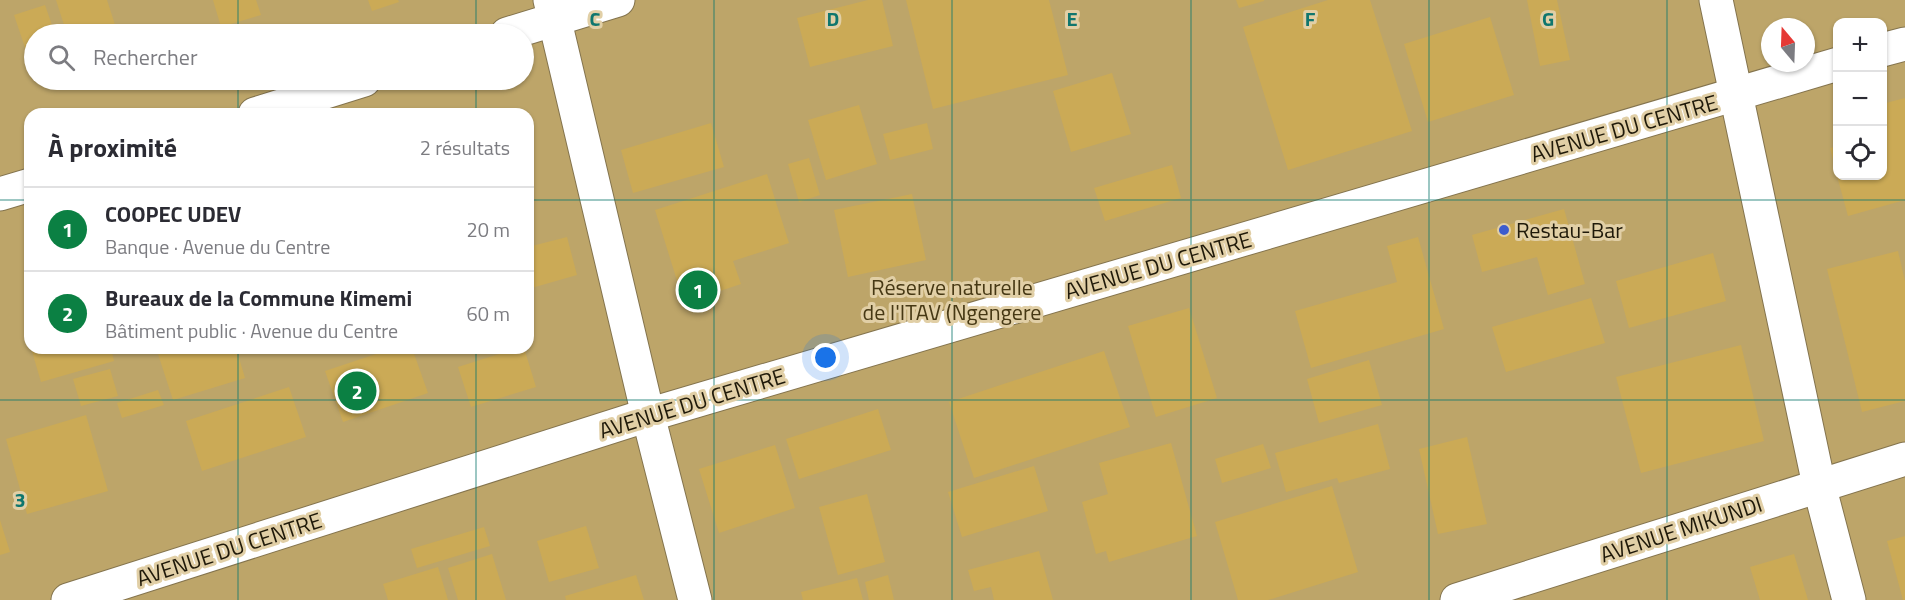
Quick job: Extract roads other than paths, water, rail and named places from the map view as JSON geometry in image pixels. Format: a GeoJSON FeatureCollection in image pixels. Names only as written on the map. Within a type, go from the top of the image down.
{"type":"FeatureCollection","features":[{"type":"Feature","properties":{"kind":"street"},"geometry":{"type":"LineString","coordinates":[[526,24],[552,10],[618,0]]}},
{"type":"Feature","properties":{"kind":"street"},"geometry":{"type":"LineString","coordinates":[[1716,0],[1819,485],[1849,600]]}},
{"type":"Feature","properties":{"kind":"street"},"geometry":{"type":"LineString","coordinates":[[552,10],[648,415],[695,600]]}},
{"type":"Feature","properties":{"kind":"street"},"geometry":{"type":"LineString","coordinates":[[1887,49],[1905,44]]}},
{"type":"Feature","properties":{"kind":"street","name":"AVENUE DU CENTRE"},"geometry":{"type":"LineString","coordinates":[[68,600],[648,415],[1833,66]]}},
{"type":"Feature","properties":{"kind":"street"},"geometry":{"type":"LineString","coordinates":[[274,108],[332,90]]}},
{"type":"Feature","properties":{"kind":"street"},"geometry":{"type":"LineString","coordinates":[[0,194],[24,187]]}},
{"type":"Feature","properties":{"kind":"street","name":"AVENUE MIKUNDI"},"geometry":{"type":"LineString","coordinates":[[1457,600],[1905,459]]}},
{"type":"Feature","properties":{"kind":"place","name":"Restau-Bar"},"geometry":{"type":"Point","coordinates":[1504,230]}},
{"type":"Feature","properties":{"kind":"place","name":"COOPEC UDEV"},"geometry":{"type":"Point","coordinates":[698,290]}},
{"type":"Feature","properties":{"kind":"place","name":"Bureaux de la Commune Kimemi"},"geometry":{"type":"Point","coordinates":[357,391]}},
{"type":"Feature","properties":{"kind":"park label","name":"Réserve naturelle de l'ITAV (Ngengere"},"geometry":{"type":"Point","coordinates":[952,300]}}]}
